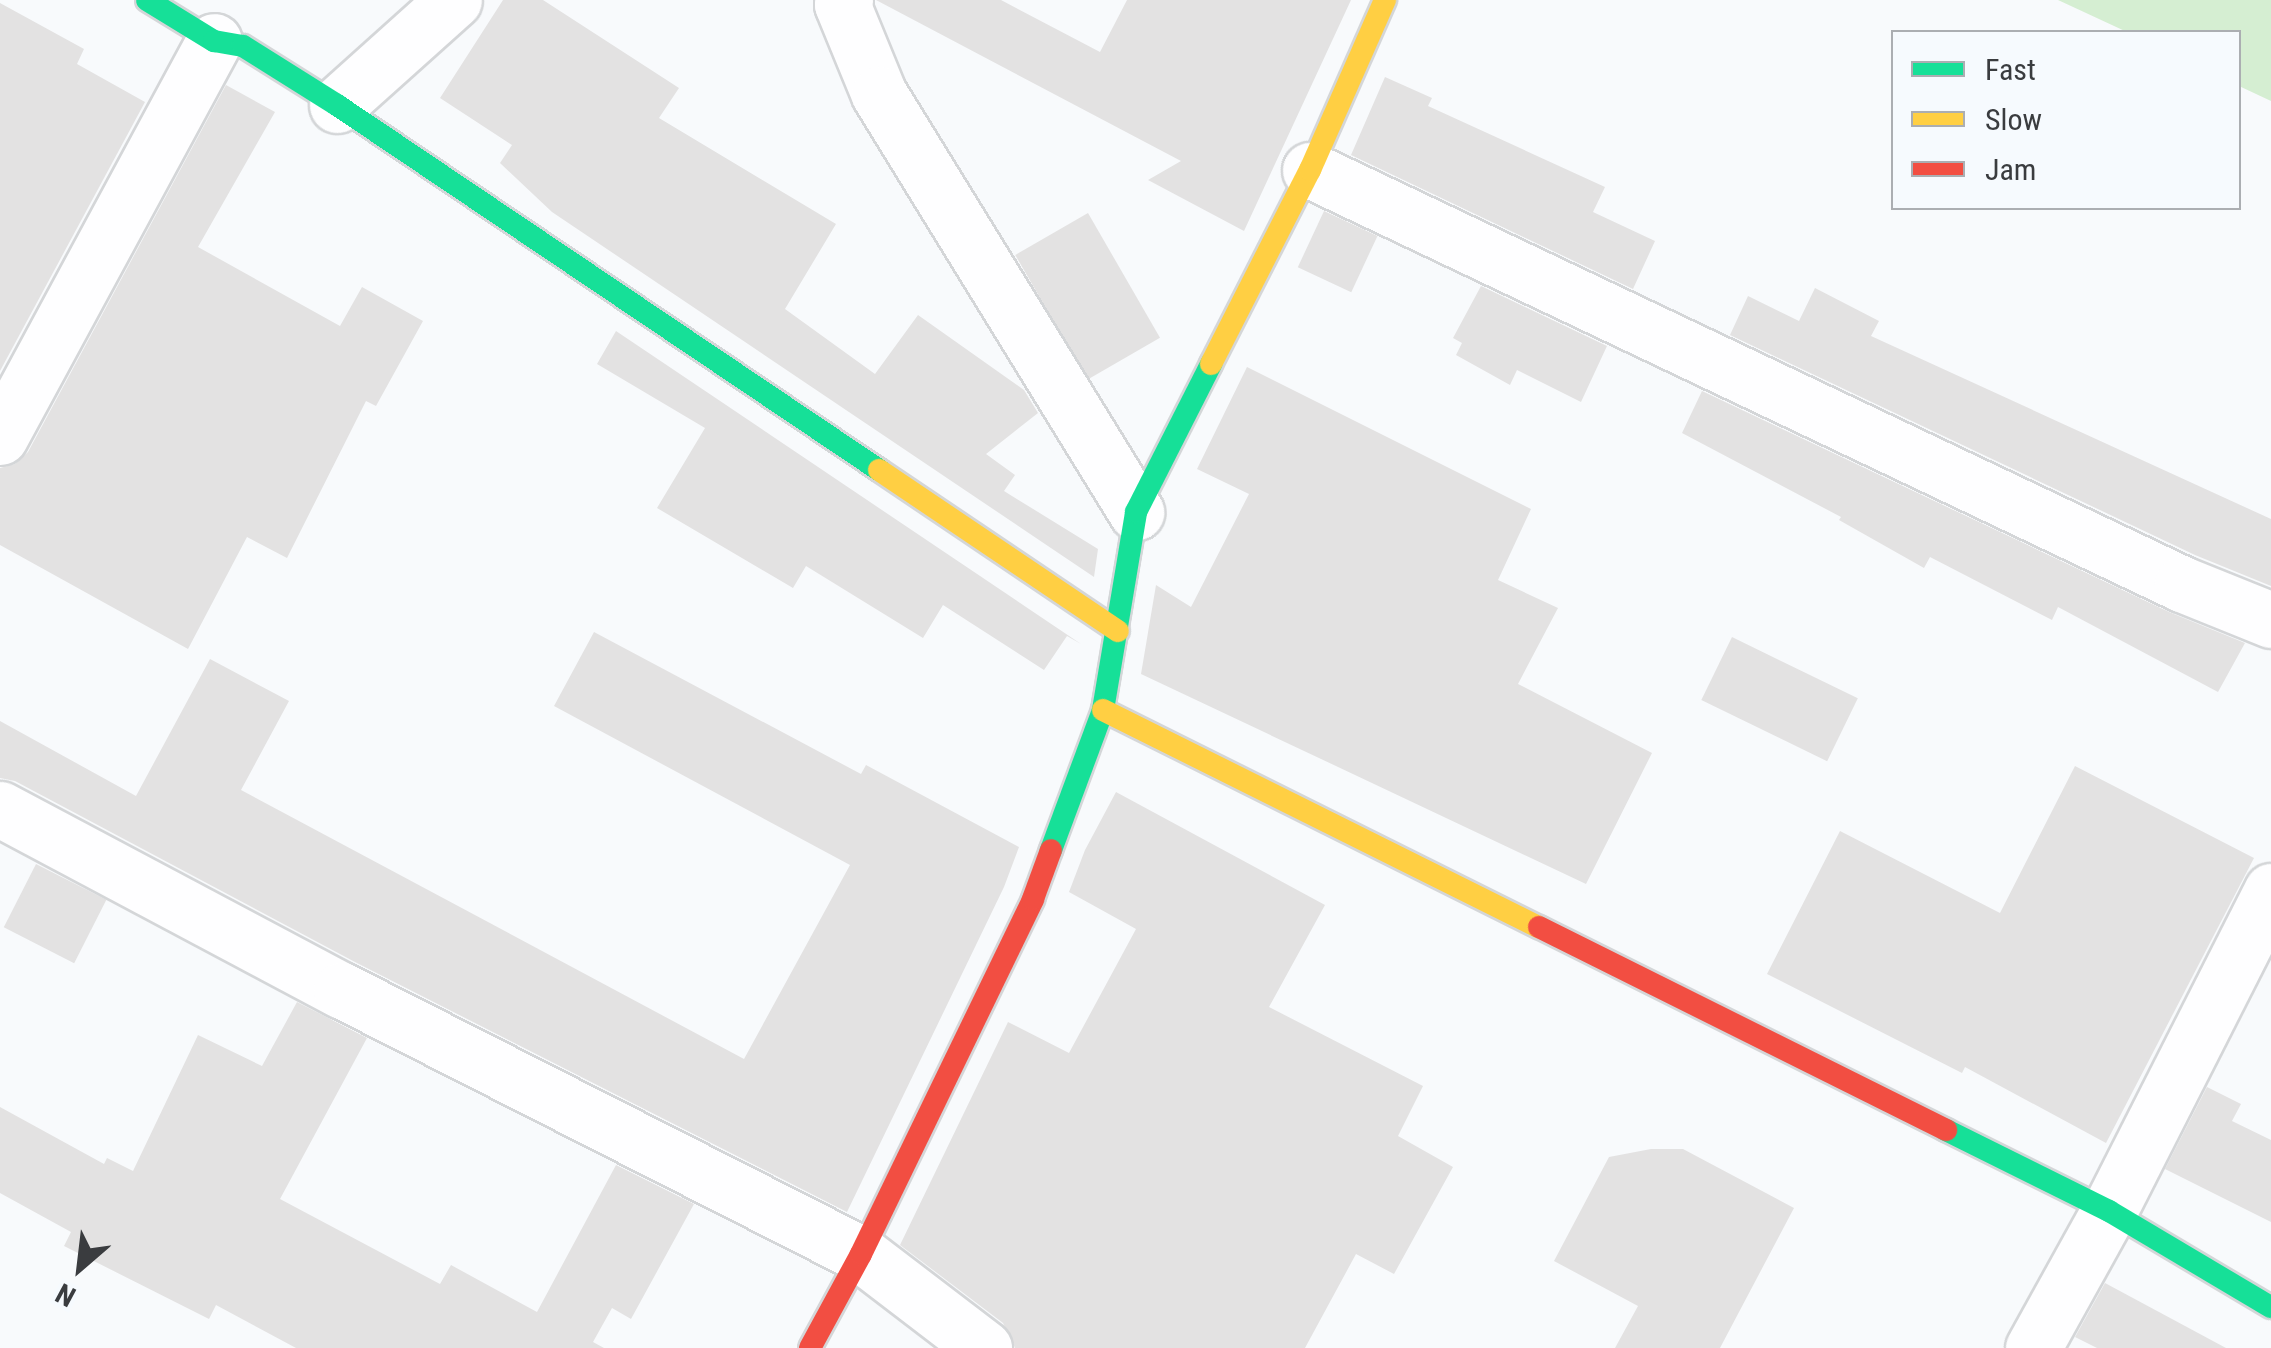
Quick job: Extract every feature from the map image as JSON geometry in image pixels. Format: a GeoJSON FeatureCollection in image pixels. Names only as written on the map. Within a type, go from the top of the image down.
{"type":"FeatureCollection","features":[{"type":"Feature","properties":{"kind":"street"},"geometry":{"type":"LineString","coordinates":[[147,0],[214,41],[244,46],[337,105],[1118,632]]}},
{"type":"Feature","properties":{"kind":"street"},"geometry":{"type":"LineString","coordinates":[[337,105],[454,0]]}},
{"type":"Feature","properties":{"kind":"street"},"geometry":{"type":"LineString","coordinates":[[845,0],[842,4],[879,94],[1136,512]]}},
{"type":"Feature","properties":{"kind":"street"},"geometry":{"type":"LineString","coordinates":[[810,1348],[861,1254],[1033,899],[1103,710],[1136,512],[1310,170],[1385,0]]}},
{"type":"Feature","properties":{"kind":"street"},"geometry":{"type":"LineString","coordinates":[[0,437],[214,41]]}},
{"type":"Feature","properties":{"kind":"street"},"geometry":{"type":"LineString","coordinates":[[1310,170],[2182,584],[2271,620]]}},
{"type":"Feature","properties":{"kind":"street"},"geometry":{"type":"LineString","coordinates":[[1103,710],[2109,1211],[2271,1306]]}},
{"type":"Feature","properties":{"kind":"street"},"geometry":{"type":"LineString","coordinates":[[0,809],[341,990],[861,1254],[984,1348]]}},
{"type":"Feature","properties":{"kind":"street"},"geometry":{"type":"LineString","coordinates":[[2034,1348],[2109,1211],[2271,891]]}},
{"type":"Feature","properties":{"kind":"green space"},"geometry":{"type":"Polygon","coordinates":[[[2058,0],[2271,0],[2271,101],[2241,87],[2241,30],[2123,30],[2058,0]]]}},
{"type":"Feature","properties":{"kind":"building"},"geometry":{"type":"Polygon","coordinates":[[[503,0],[543,0],[679,88],[659,118],[836,224],[785,309],[875,374],[918,315],[1024,390],[1038,413],[986,454],[1015,475],[1004,491],[1098,549],[1094,577],[552,212],[500,163],[512,145],[440,98],[503,0]]]}},
{"type":"Feature","properties":{"kind":"building"},"geometry":{"type":"Polygon","coordinates":[[[876,0],[1001,0],[1100,52],[1127,0],[1351,0],[1244,231],[1148,180],[1181,161],[876,0]]]}},
{"type":"Feature","properties":{"kind":"building"},"geometry":{"type":"Polygon","coordinates":[[[0,3],[84,49],[77,64],[145,102],[0,371],[0,3]]]}},
{"type":"Feature","properties":{"kind":"building"},"geometry":{"type":"Polygon","coordinates":[[[1385,77],[1432,98],[1428,106],[1605,187],[1593,212],[1655,241],[1633,289],[1351,155],[1385,77]]]}},
{"type":"Feature","properties":{"kind":"building"},"geometry":{"type":"Polygon","coordinates":[[[226,85],[275,112],[198,247],[340,326],[362,287],[423,321],[376,406],[366,401],[287,558],[247,537],[188,649],[0,545],[0,468],[15,464],[28,452],[226,85]]]}},
{"type":"Feature","properties":{"kind":"building"},"geometry":{"type":"Polygon","coordinates":[[[1324,211],[1377,236],[1351,292],[1298,267],[1324,211]]]}},
{"type":"Feature","properties":{"kind":"building"},"geometry":{"type":"Polygon","coordinates":[[[1088,213],[1160,338],[1087,380],[1015,255],[1088,213]]]}},
{"type":"Feature","properties":{"kind":"building"},"geometry":{"type":"Polygon","coordinates":[[[1481,286],[1607,346],[1581,402],[1517,370],[1510,385],[1456,355],[1462,343],[1453,338],[1481,286]]]}},
{"type":"Feature","properties":{"kind":"building"},"geometry":{"type":"Polygon","coordinates":[[[1815,288],[1879,321],[1871,336],[2271,519],[2271,586],[2195,555],[1730,335],[1748,296],[1799,321],[1815,288]]]}},
{"type":"Feature","properties":{"kind":"building"},"geometry":{"type":"Polygon","coordinates":[[[616,331],[1081,644],[1067,636],[1044,670],[943,605],[923,638],[806,566],[793,588],[657,508],[705,428],[597,364],[616,331]]]}},
{"type":"Feature","properties":{"kind":"building"},"geometry":{"type":"Polygon","coordinates":[[[1247,367],[1531,509],[1498,580],[1558,608],[1518,684],[1652,753],[1586,884],[1141,674],[1156,585],[1191,607],[1249,494],[1197,469],[1247,367]]]}},
{"type":"Feature","properties":{"kind":"building"},"geometry":{"type":"Polygon","coordinates":[[[1702,391],[2169,612],[2245,643],[2218,692],[2058,607],[2052,620],[1930,557],[1924,568],[1839,520],[1841,517],[1682,433],[1702,391]]]}},
{"type":"Feature","properties":{"kind":"building"},"geometry":{"type":"Polygon","coordinates":[[[594,632],[861,774],[866,765],[1019,847],[1004,887],[847,1212],[355,962],[15,781],[0,778],[0,721],[136,796],[210,659],[289,701],[241,790],[744,1059],[850,865],[554,706],[594,632]]]}},
{"type":"Feature","properties":{"kind":"building"},"geometry":{"type":"Polygon","coordinates":[[[1732,637],[1858,698],[1827,761],[1701,700],[1732,637]]]}},
{"type":"Feature","properties":{"kind":"building"},"geometry":{"type":"Polygon","coordinates":[[[2075,766],[2254,858],[2106,1143],[1965,1067],[1962,1073],[1767,974],[1840,831],[2000,913],[2075,766]]]}},
{"type":"Feature","properties":{"kind":"building"},"geometry":{"type":"Polygon","coordinates":[[[1116,792],[1325,905],[1269,1007],[1423,1086],[1398,1136],[1453,1167],[1394,1274],[1356,1254],[1305,1348],[1015,1348],[1003,1323],[900,1245],[1008,1022],[1069,1053],[1136,929],[1069,892],[1085,850],[1116,792]]]}},
{"type":"Feature","properties":{"kind":"building"},"geometry":{"type":"Polygon","coordinates":[[[36,864],[106,900],[74,963],[4,927],[36,864]]]}},
{"type":"Feature","properties":{"kind":"building"},"geometry":{"type":"Polygon","coordinates":[[[297,1002],[367,1038],[280,1199],[440,1284],[451,1265],[537,1312],[616,1165],[694,1204],[631,1319],[612,1308],[593,1342],[604,1348],[296,1348],[216,1305],[209,1319],[64,1246],[71,1232],[0,1193],[0,1107],[104,1164],[107,1158],[133,1171],[198,1035],[262,1066],[297,1002]]]}},
{"type":"Feature","properties":{"kind":"building"},"geometry":{"type":"Polygon","coordinates":[[[2207,1087],[2241,1104],[2232,1121],[2271,1140],[2271,1222],[2165,1169],[2207,1087]]]}},
{"type":"Feature","properties":{"kind":"building"},"geometry":{"type":"Polygon","coordinates":[[[1651,1149],[1683,1149],[1794,1208],[1720,1348],[1615,1348],[1638,1306],[1554,1261],[1609,1157],[1651,1149]]]}},
{"type":"Feature","properties":{"kind":"building"},"geometry":{"type":"Polygon","coordinates":[[[2105,1283],[2226,1348],[2097,1348],[2075,1337],[2105,1283]]]}},
{"type":"Feature","properties":{"kind":"traffic: fast"},"geometry":{"type":"LineString","coordinates":[[147,0],[214,41],[243,46],[337,105],[879,470]]}},
{"type":"Feature","properties":{"kind":"traffic: fast"},"geometry":{"type":"LineString","coordinates":[[1051,850],[1103,710],[1136,512],[1211,364]]}},
{"type":"Feature","properties":{"kind":"traffic: fast"},"geometry":{"type":"LineString","coordinates":[[1946,1130],[2109,1211],[2271,1307]]}},
{"type":"Feature","properties":{"kind":"traffic: slow"},"geometry":{"type":"LineString","coordinates":[[1211,364],[1310,170],[1385,0]]}},
{"type":"Feature","properties":{"kind":"traffic: slow"},"geometry":{"type":"LineString","coordinates":[[879,470],[1118,631]]}},
{"type":"Feature","properties":{"kind":"traffic: slow"},"geometry":{"type":"LineString","coordinates":[[1103,710],[1539,927]]}},
{"type":"Feature","properties":{"kind":"traffic: jam"},"geometry":{"type":"LineString","coordinates":[[810,1348],[861,1254],[1033,899],[1051,850]]}},
{"type":"Feature","properties":{"kind":"traffic: jam"},"geometry":{"type":"LineString","coordinates":[[1539,927],[1946,1130]]}}]}
